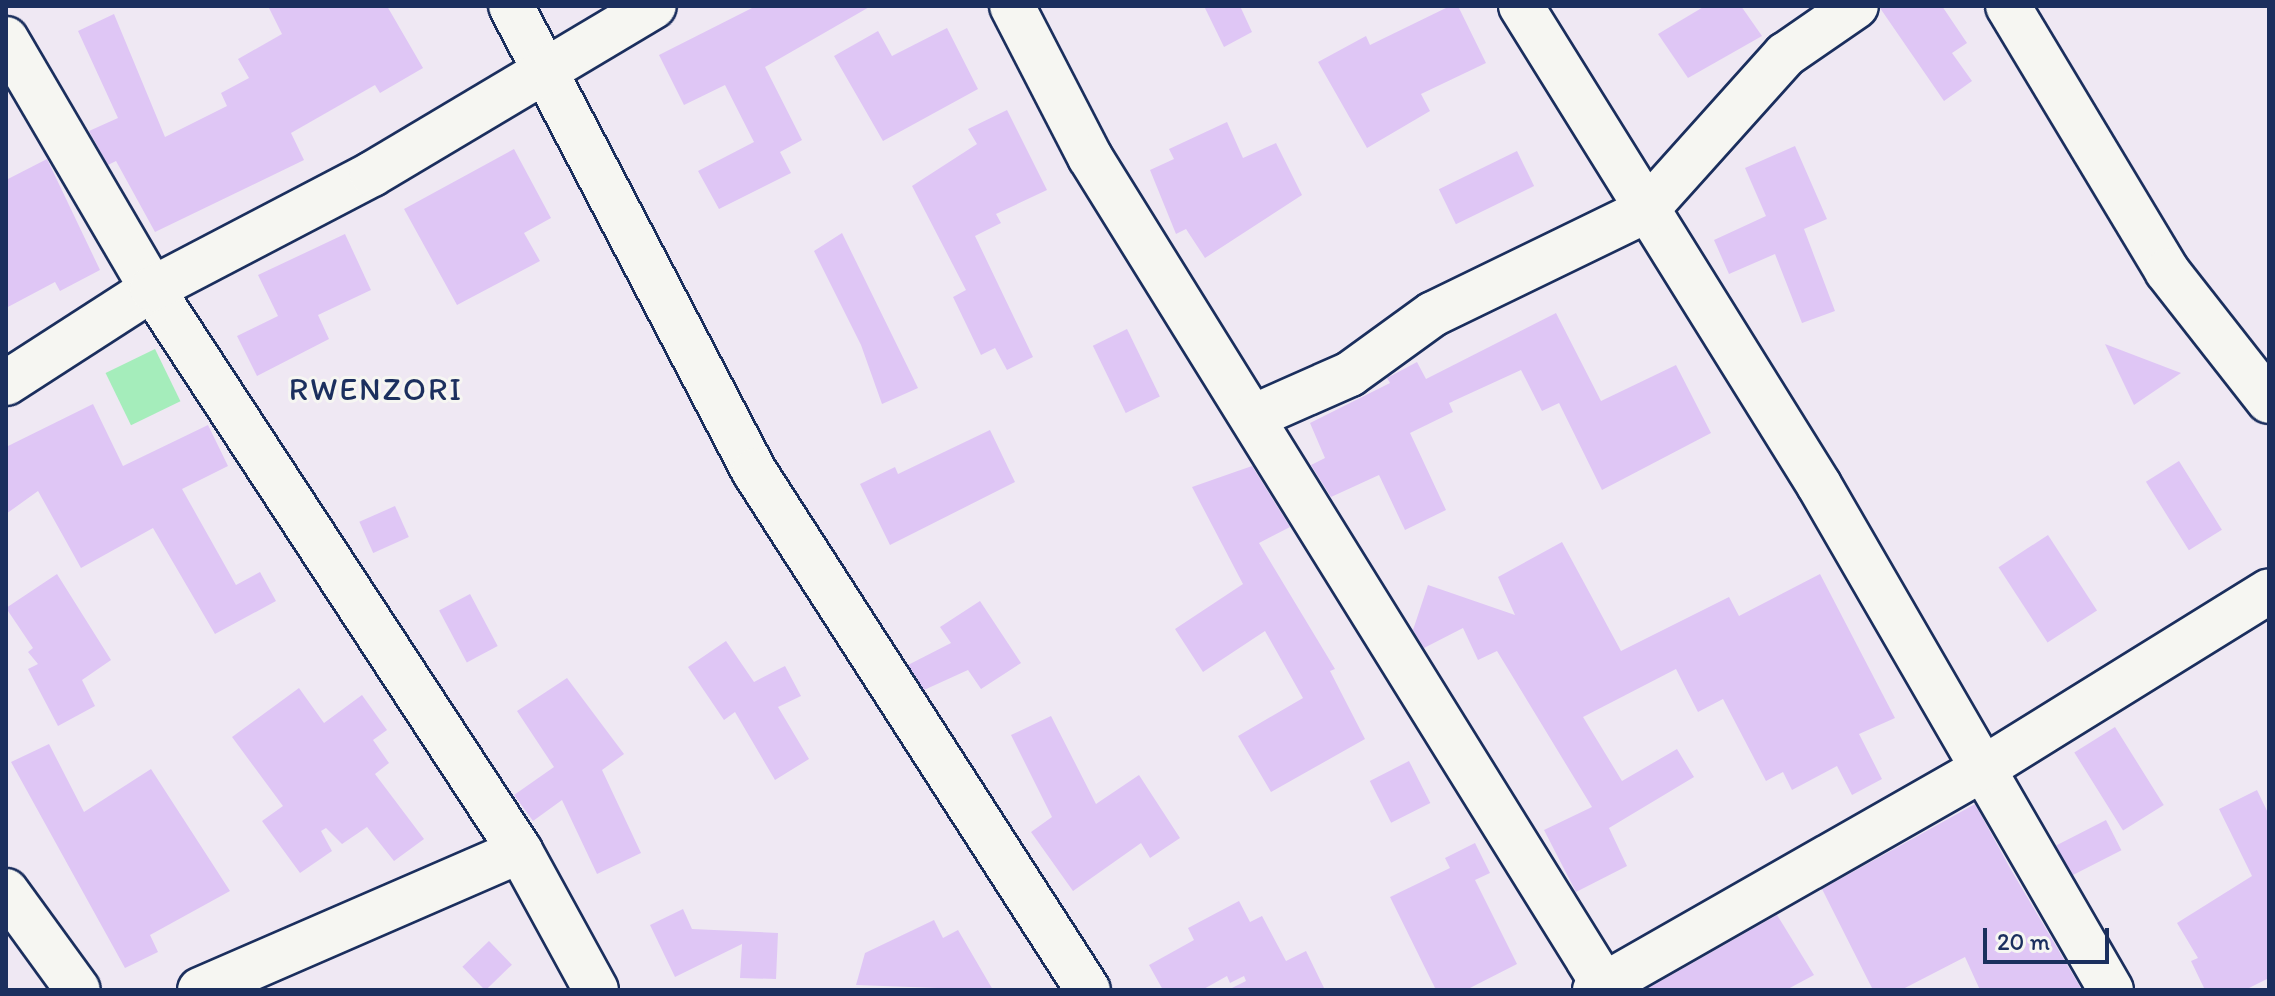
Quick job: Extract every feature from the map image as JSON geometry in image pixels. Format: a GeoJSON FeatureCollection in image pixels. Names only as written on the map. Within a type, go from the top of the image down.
{"type":"FeatureCollection","features":[{"type":"Feature","properties":{"kind":"street"},"geometry":{"type":"LineString","coordinates":[[511,6],[548,68],[754,471],[1088,990]]}},
{"type":"Feature","properties":{"kind":"street"},"geometry":{"type":"LineString","coordinates":[[6,383],[152,289],[372,174],[654,6]]}},
{"type":"Feature","properties":{"kind":"street"},"geometry":{"type":"LineString","coordinates":[[1012,6],[1090,157],[1602,988],[1984,768],[2269,591]]}},
{"type":"Feature","properties":{"kind":"street"},"geometry":{"type":"LineString","coordinates":[[1521,6],[1645,211],[1819,485],[2111,990]]}},
{"type":"Feature","properties":{"kind":"street"},"geometry":{"type":"LineString","coordinates":[[1253,417],[1350,374],[1433,314],[1645,211],[1785,55],[1856,6]]}},
{"type":"Feature","properties":{"kind":"street"},"geometry":{"type":"LineString","coordinates":[[2008,6],[2167,271],[2269,401]]}},
{"type":"Feature","properties":{"kind":"street"},"geometry":{"type":"LineString","coordinates":[[6,39],[152,289],[520,851],[596,990]]}},
{"type":"Feature","properties":{"kind":"street"},"geometry":{"type":"LineString","coordinates":[[200,990],[520,851]]}},
{"type":"Feature","properties":{"kind":"street"},"geometry":{"type":"LineString","coordinates":[[6,891],[78,990]]}},
{"type":"Feature","properties":{"kind":"street"},"geometry":{"type":"LineString","coordinates":[[6,941],[63,990]]}},
{"type":"Feature","properties":{"kind":"green space"},"geometry":{"type":"Polygon","coordinates":[[[155,349],[180,401],[131,425],[106,373],[155,349]]]}},
{"type":"Feature","properties":{"kind":"building"},"geometry":{"type":"Polygon","coordinates":[[[268,6],[387,6],[423,68],[380,93],[375,85],[291,133],[304,160],[155,232],[116,161],[108,165],[89,131],[118,118],[78,31],[114,14],[165,137],[227,106],[221,93],[249,78],[238,59],[282,34],[268,6]]]}},
{"type":"Feature","properties":{"kind":"building"},"geometry":{"type":"Polygon","coordinates":[[[756,6],[871,6],[765,67],[802,140],[780,152],[791,173],[719,209],[698,171],[754,142],[725,85],[684,105],[659,55],[756,6]]]}},
{"type":"Feature","properties":{"kind":"building"},"geometry":{"type":"Polygon","coordinates":[[[1204,6],[1240,6],[1252,32],[1224,47],[1204,6]]]}},
{"type":"Feature","properties":{"kind":"building"},"geometry":{"type":"Polygon","coordinates":[[[1450,6],[1458,6],[1486,63],[1421,94],[1430,111],[1367,148],[1318,62],[1366,36],[1370,45],[1450,6]]]}},
{"type":"Feature","properties":{"kind":"building"},"geometry":{"type":"Polygon","coordinates":[[[1705,6],[1741,6],[1762,36],[1688,78],[1658,34],[1705,6]]]}},
{"type":"Feature","properties":{"kind":"building"},"geometry":{"type":"Polygon","coordinates":[[[1942,6],[1967,43],[1952,53],[1972,81],[1944,101],[1880,8],[1942,6]]]}},
{"type":"Feature","properties":{"kind":"building"},"geometry":{"type":"Polygon","coordinates":[[[947,28],[978,89],[883,141],[834,56],[878,31],[892,56],[947,28]]]}},
{"type":"Feature","properties":{"kind":"building"},"geometry":{"type":"Polygon","coordinates":[[[1007,110],[1047,190],[996,214],[1001,223],[975,236],[1033,357],[1007,370],[995,348],[981,355],[953,297],[966,290],[912,186],[977,144],[968,129],[1007,110]]]}},
{"type":"Feature","properties":{"kind":"building"},"geometry":{"type":"Polygon","coordinates":[[[1227,122],[1243,158],[1276,143],[1302,195],[1205,258],[1186,229],[1176,234],[1150,170],[1174,159],[1169,149],[1227,122]]]}},
{"type":"Feature","properties":{"kind":"building"},"geometry":{"type":"Polygon","coordinates":[[[1795,146],[1827,219],[1804,229],[1835,311],[1802,323],[1775,254],[1729,274],[1714,240],[1766,216],[1745,168],[1795,146]]]}},
{"type":"Feature","properties":{"kind":"building"},"geometry":{"type":"Polygon","coordinates":[[[514,149],[551,218],[524,233],[540,261],[457,305],[404,209],[514,149]]]}},
{"type":"Feature","properties":{"kind":"building"},"geometry":{"type":"Polygon","coordinates":[[[1517,151],[1534,186],[1456,224],[1439,189],[1517,151]]]}},
{"type":"Feature","properties":{"kind":"building"},"geometry":{"type":"Polygon","coordinates":[[[47,159],[100,270],[60,291],[55,282],[6,308],[6,180],[47,159]]]}},
{"type":"Feature","properties":{"kind":"building"},"geometry":{"type":"Polygon","coordinates":[[[842,233],[918,388],[882,404],[861,345],[814,251],[842,233]]]}},
{"type":"Feature","properties":{"kind":"building"},"geometry":{"type":"Polygon","coordinates":[[[345,234],[371,290],[318,315],[329,339],[257,376],[237,336],[278,316],[258,275],[345,234]]]}},
{"type":"Feature","properties":{"kind":"building"},"geometry":{"type":"Polygon","coordinates":[[[1556,313],[1601,401],[1676,365],[1711,433],[1602,490],[1559,403],[1542,411],[1521,370],[1449,403],[1453,412],[1410,433],[1446,510],[1405,530],[1379,475],[1331,497],[1311,465],[1325,458],[1310,423],[1390,383],[1387,378],[1417,362],[1426,379],[1556,313]]]}},
{"type":"Feature","properties":{"kind":"building"},"geometry":{"type":"Polygon","coordinates":[[[1127,329],[1160,396],[1126,413],[1093,346],[1127,329]]]}},
{"type":"Feature","properties":{"kind":"building"},"geometry":{"type":"Polygon","coordinates":[[[2105,344],[2181,373],[2134,405],[2105,344]]]}},
{"type":"Feature","properties":{"kind":"building"},"geometry":{"type":"Polygon","coordinates":[[[93,404],[123,466],[208,425],[228,466],[182,489],[236,585],[260,572],[276,601],[215,634],[153,528],[81,568],[38,491],[6,514],[6,447],[93,404]]]}},
{"type":"Feature","properties":{"kind":"building"},"geometry":{"type":"Polygon","coordinates":[[[990,430],[1015,482],[890,545],[860,484],[895,467],[898,474],[990,430]]]}},
{"type":"Feature","properties":{"kind":"building"},"geometry":{"type":"Polygon","coordinates":[[[2179,461],[2222,530],[2189,550],[2146,482],[2179,461]]]}},
{"type":"Feature","properties":{"kind":"building"},"geometry":{"type":"Polygon","coordinates":[[[1252,466],[1290,527],[1259,543],[1335,669],[1330,671],[1365,739],[1271,792],[1238,736],[1303,698],[1265,631],[1203,672],[1175,629],[1243,584],[1192,487],[1252,466]]]}},
{"type":"Feature","properties":{"kind":"building"},"geometry":{"type":"Polygon","coordinates":[[[395,506],[409,537],[373,553],[359,522],[395,506]]]}},
{"type":"Feature","properties":{"kind":"building"},"geometry":{"type":"Polygon","coordinates":[[[2048,535],[2097,610],[2048,643],[1999,567],[2048,535]]]}},
{"type":"Feature","properties":{"kind":"building"},"geometry":{"type":"Polygon","coordinates":[[[1562,542],[1621,651],[1729,597],[1739,616],[1820,574],[1895,718],[1859,734],[1882,779],[1852,795],[1837,766],[1792,790],[1783,772],[1766,781],[1723,699],[1698,712],[1676,669],[1583,717],[1622,781],[1677,749],[1694,777],[1609,828],[1627,866],[1576,892],[1544,830],[1592,807],[1497,651],[1478,660],[1463,628],[1424,648],[1413,630],[1428,585],[1515,615],[1498,577],[1562,542]]]}},
{"type":"Feature","properties":{"kind":"building"},"geometry":{"type":"Polygon","coordinates":[[[57,574],[111,660],[82,680],[95,706],[58,726],[28,669],[38,664],[28,652],[33,648],[6,608],[57,574]]]}},
{"type":"Feature","properties":{"kind":"building"},"geometry":{"type":"Polygon","coordinates":[[[470,594],[498,646],[467,663],[439,610],[470,594]]]}},
{"type":"Feature","properties":{"kind":"building"},"geometry":{"type":"Polygon","coordinates":[[[980,601],[1021,663],[981,689],[968,670],[924,690],[908,665],[951,643],[940,627],[980,601]]]}},
{"type":"Feature","properties":{"kind":"building"},"geometry":{"type":"Polygon","coordinates":[[[726,641],[754,682],[785,666],[801,696],[778,707],[809,759],[775,780],[735,712],[724,720],[688,667],[726,641]]]}},
{"type":"Feature","properties":{"kind":"building"},"geometry":{"type":"Polygon","coordinates":[[[567,678],[624,754],[602,770],[641,853],[597,874],[562,800],[533,821],[514,795],[554,767],[517,711],[567,678]]]}},
{"type":"Feature","properties":{"kind":"building"},"geometry":{"type":"Polygon","coordinates":[[[299,688],[324,723],[362,695],[387,730],[373,740],[389,763],[375,774],[424,839],[394,861],[367,827],[342,844],[326,828],[321,831],[332,851],[300,873],[262,821],[283,806],[232,737],[299,688]]]}},
{"type":"Feature","properties":{"kind":"building"},"geometry":{"type":"Polygon","coordinates":[[[1051,716],[1096,804],[1139,775],[1180,838],[1150,858],[1141,843],[1073,891],[1031,832],[1052,817],[1011,735],[1051,716]]]}},
{"type":"Feature","properties":{"kind":"building"},"geometry":{"type":"Polygon","coordinates":[[[2115,727],[2164,805],[2123,830],[2074,752],[2115,727]]]}},
{"type":"Feature","properties":{"kind":"building"},"geometry":{"type":"Polygon","coordinates":[[[49,744],[84,812],[151,769],[230,891],[150,935],[158,952],[125,968],[11,762],[49,744]]]}},
{"type":"Feature","properties":{"kind":"building"},"geometry":{"type":"Polygon","coordinates":[[[1409,761],[1430,803],[1391,823],[1370,781],[1409,761]]]}},
{"type":"Feature","properties":{"kind":"building"},"geometry":{"type":"Polygon","coordinates":[[[2257,790],[2269,815],[2269,978],[2245,990],[2205,990],[2191,961],[2198,958],[2177,923],[2252,876],[2219,809],[2257,790]]]}},
{"type":"Feature","properties":{"kind":"building"},"geometry":{"type":"Polygon","coordinates":[[[1975,804],[2082,990],[1980,990],[1965,957],[1901,990],[1873,990],[1822,889],[1975,804]]]}},
{"type":"Feature","properties":{"kind":"building"},"geometry":{"type":"Polygon","coordinates":[[[2106,820],[2121,850],[2072,876],[2056,845],[2106,820]]]}},
{"type":"Feature","properties":{"kind":"building"},"geometry":{"type":"Polygon","coordinates":[[[1475,843],[1490,873],[1475,880],[1517,964],[1466,990],[1436,990],[1390,897],[1450,868],[1445,858],[1475,843]]]}},
{"type":"Feature","properties":{"kind":"building"},"geometry":{"type":"Polygon","coordinates":[[[1239,901],[1250,922],[1262,916],[1286,961],[1306,951],[1325,990],[1228,990],[1246,981],[1244,976],[1230,983],[1227,976],[1202,990],[1163,990],[1149,965],[1194,940],[1188,928],[1239,901]]]}},
{"type":"Feature","properties":{"kind":"building"},"geometry":{"type":"Polygon","coordinates":[[[683,909],[692,929],[778,933],[776,979],[740,978],[742,944],[675,977],[650,925],[683,909]]]}},
{"type":"Feature","properties":{"kind":"building"},"geometry":{"type":"Polygon","coordinates":[[[1777,915],[1814,975],[1786,990],[1645,990],[1777,915]]]}},
{"type":"Feature","properties":{"kind":"building"},"geometry":{"type":"Polygon","coordinates":[[[934,920],[943,938],[958,930],[993,990],[856,985],[865,953],[934,920]]]}},
{"type":"Feature","properties":{"kind":"building"},"geometry":{"type":"Polygon","coordinates":[[[489,941],[512,965],[486,990],[462,967],[489,941]]]}},
{"type":"Feature","properties":{"kind":"district","name":"RWENZORI"},"geometry":{"type":"Point","coordinates":[376,389]}}]}
